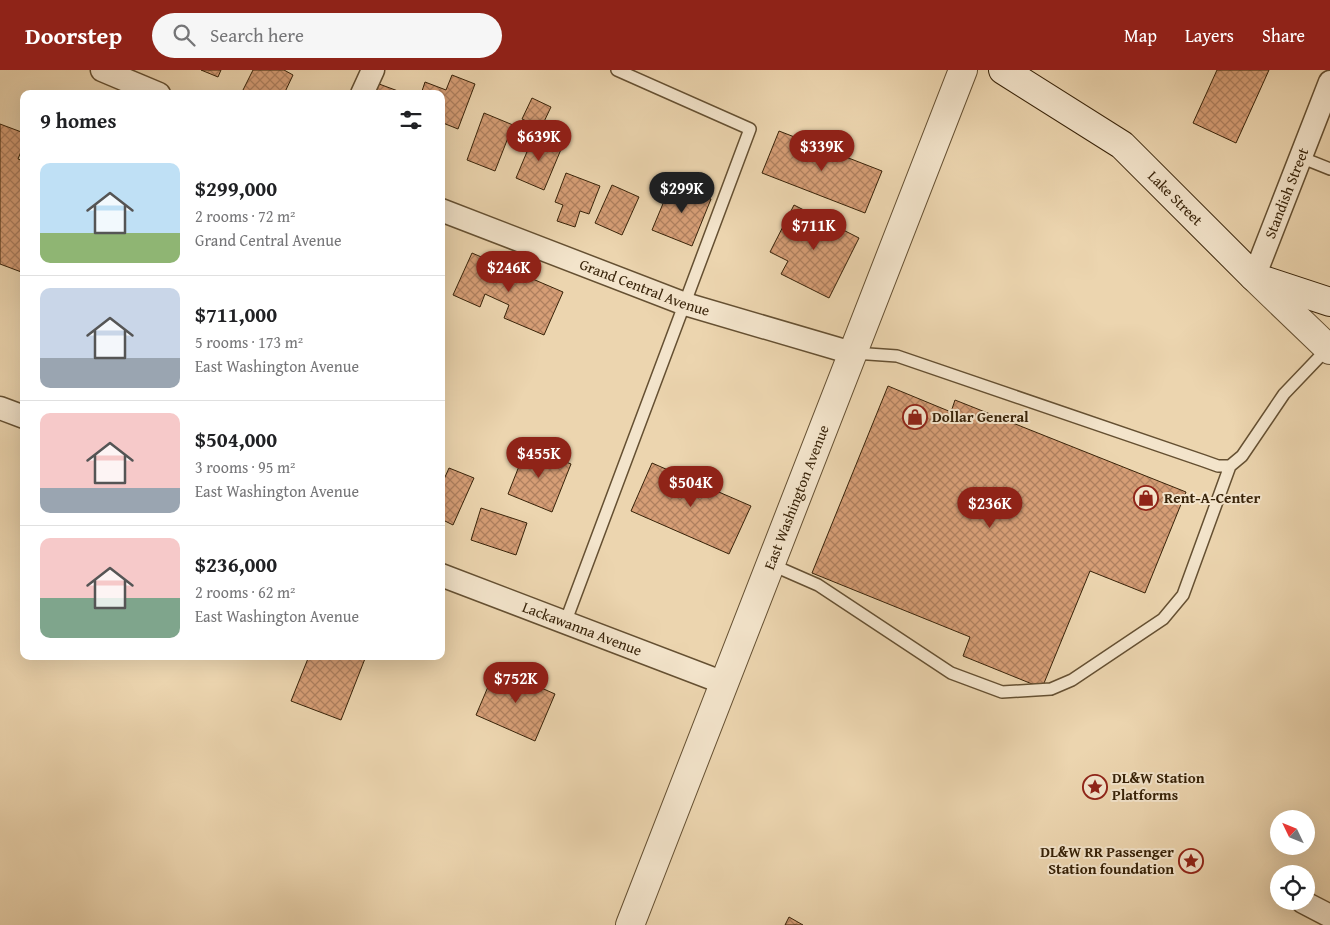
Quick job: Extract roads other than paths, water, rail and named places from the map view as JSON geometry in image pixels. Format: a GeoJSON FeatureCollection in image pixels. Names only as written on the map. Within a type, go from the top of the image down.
{"type":"FeatureCollection","features":[{"type":"Feature","properties":{"kind":"street"},"geometry":{"type":"LineString","coordinates":[[102,70],[149,90]]}},
{"type":"Feature","properties":{"kind":"street"},"geometry":{"type":"LineString","coordinates":[[364,90],[373,70]]}},
{"type":"Feature","properties":{"kind":"street","name":"East Washington Avenue"},"geometry":{"type":"LineString","coordinates":[[630,925],[963,70]]}},
{"type":"Feature","properties":{"kind":"street","name":"Lake Street"},"geometry":{"type":"LineString","coordinates":[[1004,70],[1122,145],[1329,349]]}},
{"type":"Feature","properties":{"kind":"street","name":"Standish Street"},"geometry":{"type":"LineString","coordinates":[[1254,277],[1330,82]]}},
{"type":"Feature","properties":{"kind":"street","name":"Grand Central Avenue"},"geometry":{"type":"LineString","coordinates":[[445,212],[685,304],[852,353]]}},
{"type":"Feature","properties":{"kind":"street"},"geometry":{"type":"LineString","coordinates":[[1254,277],[1330,302]]}},
{"type":"Feature","properties":{"kind":"street"},"geometry":{"type":"LineString","coordinates":[[0,408],[20,416]]}},
{"type":"Feature","properties":{"kind":"street","name":"Lackawanna Avenue"},"geometry":{"type":"LineString","coordinates":[[445,577],[724,683]]}},
{"type":"Feature","properties":{"kind":"street"},"geometry":{"type":"LineString","coordinates":[[1315,908],[1330,916]]}},
{"type":"Feature","properties":{"kind":"lane"},"geometry":{"type":"LineString","coordinates":[[566,623],[750,129],[618,70]]}},
{"type":"Feature","properties":{"kind":"lane"},"geometry":{"type":"LineString","coordinates":[[1300,157],[1330,168]]}},
{"type":"Feature","properties":{"kind":"lane"},"geometry":{"type":"LineString","coordinates":[[770,564],[818,584],[951,673],[1002,692],[1051,689],[1072,680],[1163,619],[1184,595],[1230,466],[1242,456],[1284,394],[1329,349]]}},
{"type":"Feature","properties":{"kind":"lane"},"geometry":{"type":"LineString","coordinates":[[852,353],[897,356],[1204,462],[1218,466],[1230,466]]}},
{"type":"Feature","properties":{"kind":"place","name":"Dollar General"},"geometry":{"type":"Point","coordinates":[915,417]}},
{"type":"Feature","properties":{"kind":"place","name":"Rent-A-Center"},"geometry":{"type":"Point","coordinates":[1146,498]}},
{"type":"Feature","properties":{"kind":"place","name":"DL&W Station Platforms"},"geometry":{"type":"Point","coordinates":[1095,787]}},
{"type":"Feature","properties":{"kind":"place","name":"DL&W RR Passenger Station foundation"},"geometry":{"type":"Point","coordinates":[1191,861]}}]}
